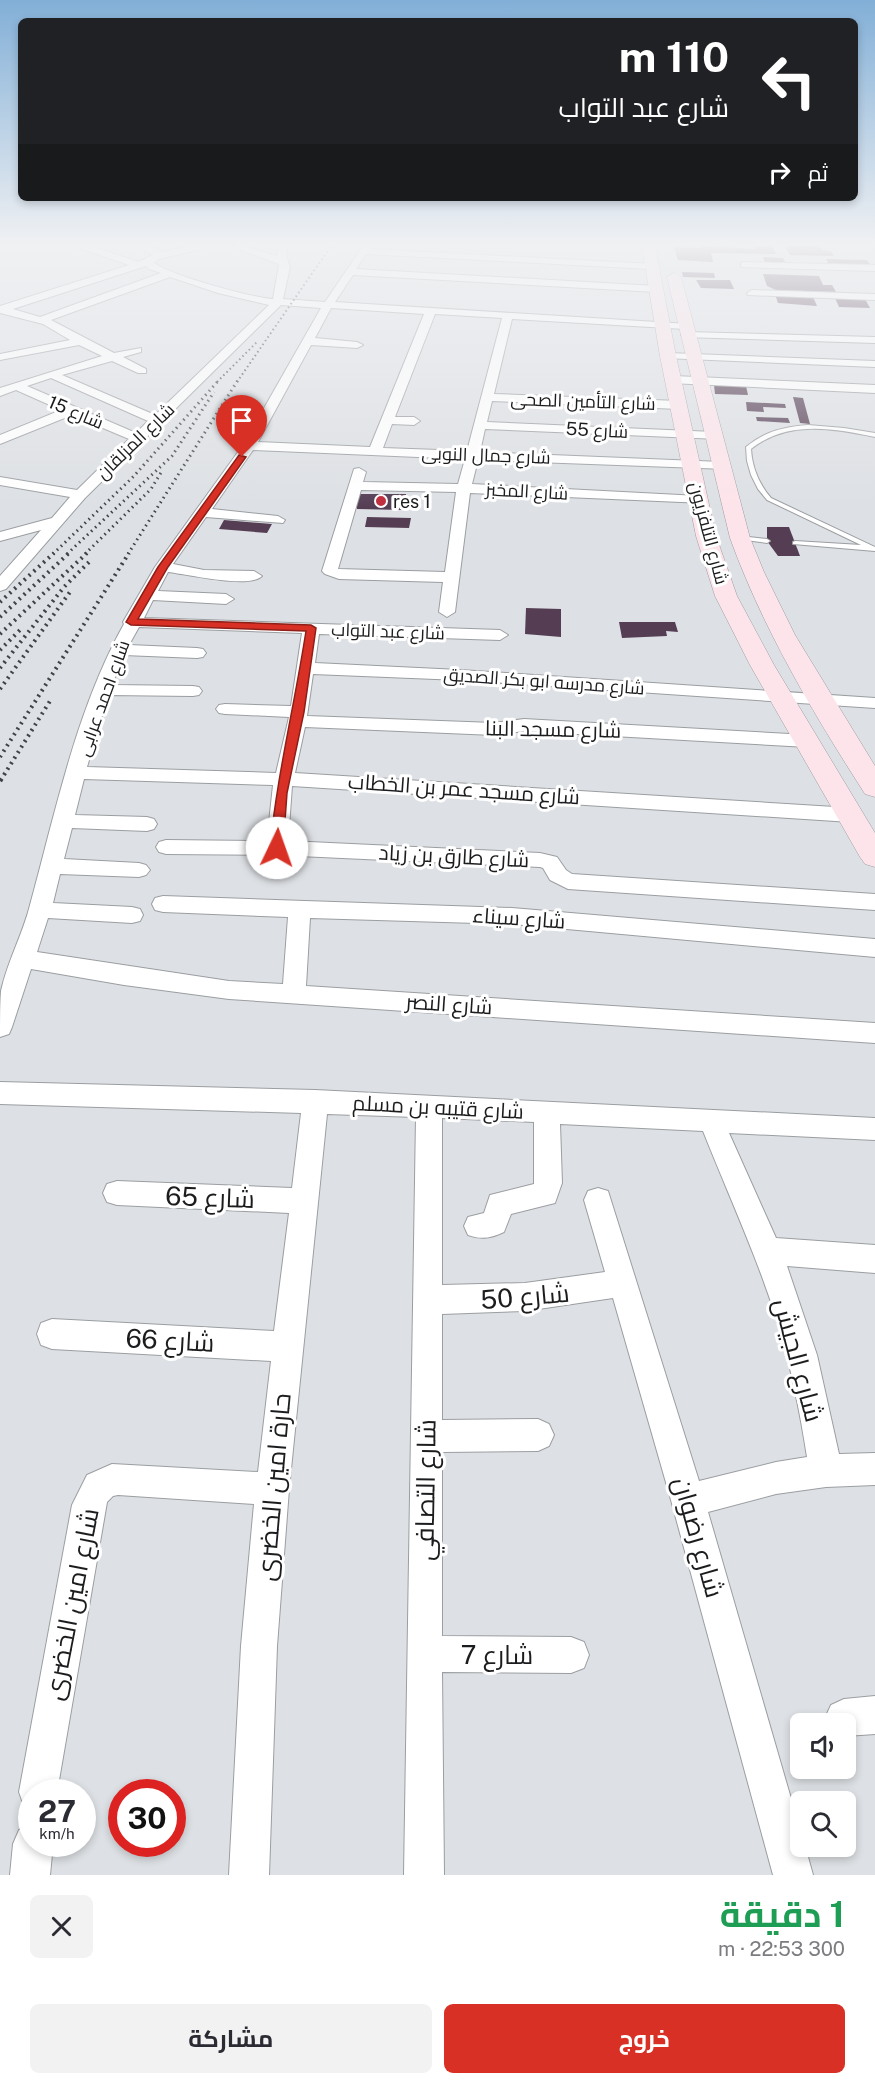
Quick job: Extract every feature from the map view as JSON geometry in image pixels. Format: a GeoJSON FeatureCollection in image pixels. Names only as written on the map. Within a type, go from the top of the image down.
{"type":"FeatureCollection","features":[{"type":"Feature","properties":{"kind":"main road","name":"شارع التلفزيون"},"geometry":{"type":"LineString","coordinates":[[664,334],[706,536],[730,604],[762,665],[875,857]]}},
{"type":"Feature","properties":{"kind":"main road","name":"شارع التلفزيون"},"geometry":{"type":"LineString","coordinates":[[687,334],[740,538],[762,596],[778,629],[819,699],[873,782]]}},
{"type":"Feature","properties":{"kind":"main road"},"geometry":{"type":"LineString","coordinates":[[706,536],[740,538]]}},
{"type":"Feature","properties":{"kind":"main road"},"geometry":{"type":"LineString","coordinates":[[803,732],[835,723]]}},
{"type":"Feature","properties":{"kind":"street"},"geometry":{"type":"LineString","coordinates":[[68,334],[142,371]]}},
{"type":"Feature","properties":{"kind":"street","name":"شارع المزلقان"},"geometry":{"type":"LineString","coordinates":[[0,586],[80,495],[245,334]]}},
{"type":"Feature","properties":{"kind":"street","name":"شارع احمد عرابى"},"geometry":{"type":"LineString","coordinates":[[0,1028],[40,910],[76,773],[102,690],[118,650],[131,622],[163,567],[249,446],[312,334]]}},
{"type":"Feature","properties":{"kind":"street"},"geometry":{"type":"LineString","coordinates":[[375,451],[422,334]]}},
{"type":"Feature","properties":{"kind":"street"},"geometry":{"type":"LineString","coordinates":[[447,612],[464,488],[503,334]]}},
{"type":"Feature","properties":{"kind":"street"},"geometry":{"type":"LineString","coordinates":[[752,334],[875,340]]}},
{"type":"Feature","properties":{"kind":"street"},"geometry":{"type":"LineString","coordinates":[[0,357],[80,341]]}},
{"type":"Feature","properties":{"kind":"street"},"geometry":{"type":"LineString","coordinates":[[308,341],[357,345]]}},
{"type":"Feature","properties":{"kind":"street"},"geometry":{"type":"LineString","coordinates":[[0,392],[51,374],[137,350]]}},
{"type":"Feature","properties":{"kind":"street"},"geometry":{"type":"LineString","coordinates":[[668,356],[875,364]]}},
{"type":"Feature","properties":{"kind":"street"},"geometry":{"type":"LineString","coordinates":[[51,374],[156,420]]}},
{"type":"Feature","properties":{"kind":"street"},"geometry":{"type":"LineString","coordinates":[[674,380],[875,389]]}},
{"type":"Feature","properties":{"kind":"street","name":"شارع 15"},"geometry":{"type":"LineString","coordinates":[[16,386],[137,438]]}},
{"type":"Feature","properties":{"kind":"street"},"geometry":{"type":"LineString","coordinates":[[174,386],[176,400]]}},
{"type":"Feature","properties":{"kind":"street","name":"شارع التأمين الصحى"},"geometry":{"type":"LineString","coordinates":[[487,397],[679,405]]}},
{"type":"Feature","properties":{"kind":"street"},"geometry":{"type":"LineString","coordinates":[[0,440],[72,410]]}},
{"type":"Feature","properties":{"kind":"street"},"geometry":{"type":"LineString","coordinates":[[387,420],[414,421]]}},
{"type":"Feature","properties":{"kind":"street","name":"شارع 55"},"geometry":{"type":"LineString","coordinates":[[479,425],[714,436]]}},
{"type":"Feature","properties":{"kind":"street","name":"شارع جمال النوبى"},"geometry":{"type":"LineString","coordinates":[[249,446],[722,466]]}},
{"type":"Feature","properties":{"kind":"street","name":"شارع المخبز"},"geometry":{"type":"LineString","coordinates":[[450,577],[330,572],[357,478],[464,488],[699,500]]}},
{"type":"Feature","properties":{"kind":"street"},"geometry":{"type":"LineString","coordinates":[[0,481],[80,495]]}},
{"type":"Feature","properties":{"kind":"street"},"geometry":{"type":"LineString","coordinates":[[202,512],[278,520]]}},
{"type":"Feature","properties":{"kind":"street"},"geometry":{"type":"LineString","coordinates":[[0,537],[57,521]]}},
{"type":"Feature","properties":{"kind":"street"},"geometry":{"type":"LineString","coordinates":[[163,567],[188,570],[197,574],[254,576]]}},
{"type":"Feature","properties":{"kind":"street"},"geometry":{"type":"LineString","coordinates":[[147,595],[226,598]]}},
{"type":"Feature","properties":{"kind":"street","name":"شارع عبد التواب"},"geometry":{"type":"LineString","coordinates":[[131,622],[500,635]]}},
{"type":"Feature","properties":{"kind":"street"},"geometry":{"type":"LineString","coordinates":[[277,848],[279,809],[298,716],[311,628]]}},
{"type":"Feature","properties":{"kind":"street"},"geometry":{"type":"LineString","coordinates":[[118,650],[197,653]]}},
{"type":"Feature","properties":{"kind":"street","name":"شارع مدرسه ابو بكر الصديق"},"geometry":{"type":"LineString","coordinates":[[305,668],[460,675],[875,703]]}},
{"type":"Feature","properties":{"kind":"street"},"geometry":{"type":"LineString","coordinates":[[102,690],[193,692]]}},
{"type":"Feature","properties":{"kind":"street","name":"شارع مسجد البنا"},"geometry":{"type":"LineString","coordinates":[[225,709],[494,729],[524,724],[803,732]]}},
{"type":"Feature","properties":{"kind":"street","name":"شارع مسجد عمر بن الخطاب"},"geometry":{"type":"LineString","coordinates":[[76,773],[284,779],[852,815]]}},
{"type":"Feature","properties":{"kind":"street"},"geometry":{"type":"LineString","coordinates":[[63,820],[147,824]]}},
{"type":"Feature","properties":{"kind":"street","name":"شارع طارق بن زياد"},"geometry":{"type":"LineString","coordinates":[[166,847],[277,848],[540,860],[550,862],[558,875],[568,881],[875,902]]}},
{"type":"Feature","properties":{"kind":"street"},"geometry":{"type":"LineString","coordinates":[[51,866],[140,870]]}},
{"type":"Feature","properties":{"kind":"street","name":"شارع سيناء"},"geometry":{"type":"LineString","coordinates":[[163,904],[512,916],[875,948]]}},
{"type":"Feature","properties":{"kind":"street"},"geometry":{"type":"LineString","coordinates":[[40,910],[132,915]]}},
{"type":"Feature","properties":{"kind":"street"},"geometry":{"type":"LineString","coordinates":[[294,994],[299,910]]}},
{"type":"Feature","properties":{"kind":"street","name":"شارع النصر"},"geometry":{"type":"LineString","coordinates":[[25,959],[175,983],[294,994],[875,1033]]}},
{"type":"Feature","properties":{"kind":"street","name":"شارع قتيبه بن مسلم"},"geometry":{"type":"LineString","coordinates":[[0,1093],[315,1101],[875,1129]]}},
{"type":"Feature","properties":{"kind":"street","name":"حارة امين الخضرى"},"geometry":{"type":"LineString","coordinates":[[249,1875],[259,1646],[272,1489],[315,1101]]}},
{"type":"Feature","properties":{"kind":"street","name":"شارع التصافي"},"geometry":{"type":"LineString","coordinates":[[424,1875],[429,1106]]}},
{"type":"Feature","properties":{"kind":"street"},"geometry":{"type":"LineString","coordinates":[[478,1226],[496,1224],[500,1204],[539,1197],[548,1189],[547,1112]]}},
{"type":"Feature","properties":{"kind":"street","name":"شارع الجيش"},"geometry":{"type":"LineString","coordinates":[[711,1120],[785,1301],[802,1353],[826,1471]]}},
{"type":"Feature","properties":{"kind":"street","name":"شارع 65"},"geometry":{"type":"LineString","coordinates":[[117,1193],[303,1201]]}},
{"type":"Feature","properties":{"kind":"street","name":"شارع رضوان"},"geometry":{"type":"LineString","coordinates":[[598,1200],[688,1500],[793,1875]]}},
{"type":"Feature","properties":{"kind":"street"},"geometry":{"type":"LineString","coordinates":[[765,1251],[875,1259]]}},
{"type":"Feature","properties":{"kind":"street","name":"شارع 50"},"geometry":{"type":"LineString","coordinates":[[427,1299],[477,1301],[527,1299],[623,1282]]}},
{"type":"Feature","properties":{"kind":"street","name":"شارع 66"},"geometry":{"type":"LineString","coordinates":[[52,1334],[288,1347]]}},
{"type":"Feature","properties":{"kind":"street"},"geometry":{"type":"LineString","coordinates":[[426,1436],[538,1435]]}},
{"type":"Feature","properties":{"kind":"street"},"geometry":{"type":"LineString","coordinates":[[688,1500],[776,1478],[826,1471],[875,1469]]}},
{"type":"Feature","properties":{"kind":"street","name":"شارع امين الخضرى"},"geometry":{"type":"LineString","coordinates":[[40,1779],[93,1490],[105,1480],[118,1479],[272,1489]]}},
{"type":"Feature","properties":{"kind":"street","name":"شارع 7"},"geometry":{"type":"LineString","coordinates":[[424,1654],[572,1655]]}},
{"type":"Feature","properties":{"kind":"street"},"geometry":{"type":"LineString","coordinates":[[30,1875],[32,1857]]}},
{"type":"Feature","properties":{"kind":"lane"},"geometry":{"type":"LineString","coordinates":[[875,435],[824,427],[790,429],[760,438],[748,448],[748,455],[763,492],[769,499],[875,549]]}},
{"type":"Feature","properties":{"kind":"lane"},"geometry":{"type":"LineString","coordinates":[[740,538],[767,541]]}},
{"type":"Feature","properties":{"kind":"lane"},"geometry":{"type":"LineString","coordinates":[[795,543],[875,549]]}},
{"type":"Feature","properties":{"kind":"building"},"geometry":{"type":"Polygon","coordinates":[[[714,385],[746,386],[748,395],[715,394],[714,385]]]}},
{"type":"Feature","properties":{"kind":"building"},"geometry":{"type":"Polygon","coordinates":[[[793,397],[803,398],[810,424],[800,423],[793,397]]]}},
{"type":"Feature","properties":{"kind":"building"},"geometry":{"type":"Polygon","coordinates":[[[746,402],[785,404],[786,408],[763,407],[764,412],[747,411],[746,402]]]}},
{"type":"Feature","properties":{"kind":"building"},"geometry":{"type":"Polygon","coordinates":[[[756,417],[788,418],[790,423],[757,421],[756,417]]]}},
{"type":"Feature","properties":{"kind":"building","name":"res 1"},"geometry":{"type":"Polygon","coordinates":[[[357,494],[406,494],[404,510],[357,509],[357,494]]]}},
{"type":"Feature","properties":{"kind":"building"},"geometry":{"type":"Polygon","coordinates":[[[367,517],[411,518],[409,528],[365,527],[367,517]]]}},
{"type":"Feature","properties":{"kind":"building"},"geometry":{"type":"Polygon","coordinates":[[[224,520],[272,524],[267,533],[219,529],[224,520]]]}},
{"type":"Feature","properties":{"kind":"building"},"geometry":{"type":"Polygon","coordinates":[[[767,527],[789,527],[800,556],[778,556],[767,541],[767,527]]]}},
{"type":"Feature","properties":{"kind":"building"},"geometry":{"type":"Polygon","coordinates":[[[526,608],[561,609],[561,637],[525,634],[526,608]]]}},
{"type":"Feature","properties":{"kind":"building"},"geometry":{"type":"Polygon","coordinates":[[[619,622],[675,622],[678,632],[666,631],[667,636],[622,638],[619,622]]]}},
{"type":"Feature","properties":{"kind":"railway"},"geometry":{"type":"LineString","coordinates":[[237,382],[271,334]]}},
{"type":"Feature","properties":{"kind":"railway"},"geometry":{"type":"LineString","coordinates":[[219,380],[257,342]]}},
{"type":"Feature","properties":{"kind":"railway"},"geometry":{"type":"LineString","coordinates":[[53,554],[134,476],[219,380]]}},
{"type":"Feature","properties":{"kind":"railway"},"geometry":{"type":"LineString","coordinates":[[128,554],[238,380]]}},
{"type":"Feature","properties":{"kind":"railway"},"geometry":{"type":"LineString","coordinates":[[67,554],[172,456],[214,392]]}},
{"type":"Feature","properties":{"kind":"railway"},"geometry":{"type":"LineString","coordinates":[[85,554],[151,489],[162,471]]}},
{"type":"Feature","properties":{"kind":"railway"},"geometry":{"type":"LineString","coordinates":[[0,602],[54,553]]}},
{"type":"Feature","properties":{"kind":"railway"},"geometry":{"type":"LineString","coordinates":[[0,617],[69,553]]}},
{"type":"Feature","properties":{"kind":"railway"},"geometry":{"type":"LineString","coordinates":[[0,634],[87,553]]}},
{"type":"Feature","properties":{"kind":"railway"},"geometry":{"type":"LineString","coordinates":[[0,757],[129,553]]}},
{"type":"Feature","properties":{"kind":"railway"},"geometry":{"type":"LineString","coordinates":[[0,668],[64,587],[91,560]]}},
{"type":"Feature","properties":{"kind":"railway"},"geometry":{"type":"LineString","coordinates":[[0,689],[70,592]]}},
{"type":"Feature","properties":{"kind":"railway"},"geometry":{"type":"LineString","coordinates":[[0,650],[23,627]]}},
{"type":"Feature","properties":{"kind":"railway"},"geometry":{"type":"LineString","coordinates":[[4,775],[50,701]]}},
{"type":"Feature","properties":{"kind":"railway"},"geometry":{"type":"LineString","coordinates":[[0,781],[5,773]]}},
{"type":"Feature","properties":{"kind":"place","name":"res 1"},"geometry":{"type":"Point","coordinates":[381,501]}},
{"type":"Feature","properties":{"kind":"route"},"geometry":{"type":"LineString","coordinates":[[242,457],[163,567],[131,622],[311,628],[299,712],[281,793],[277,848]]}}]}
